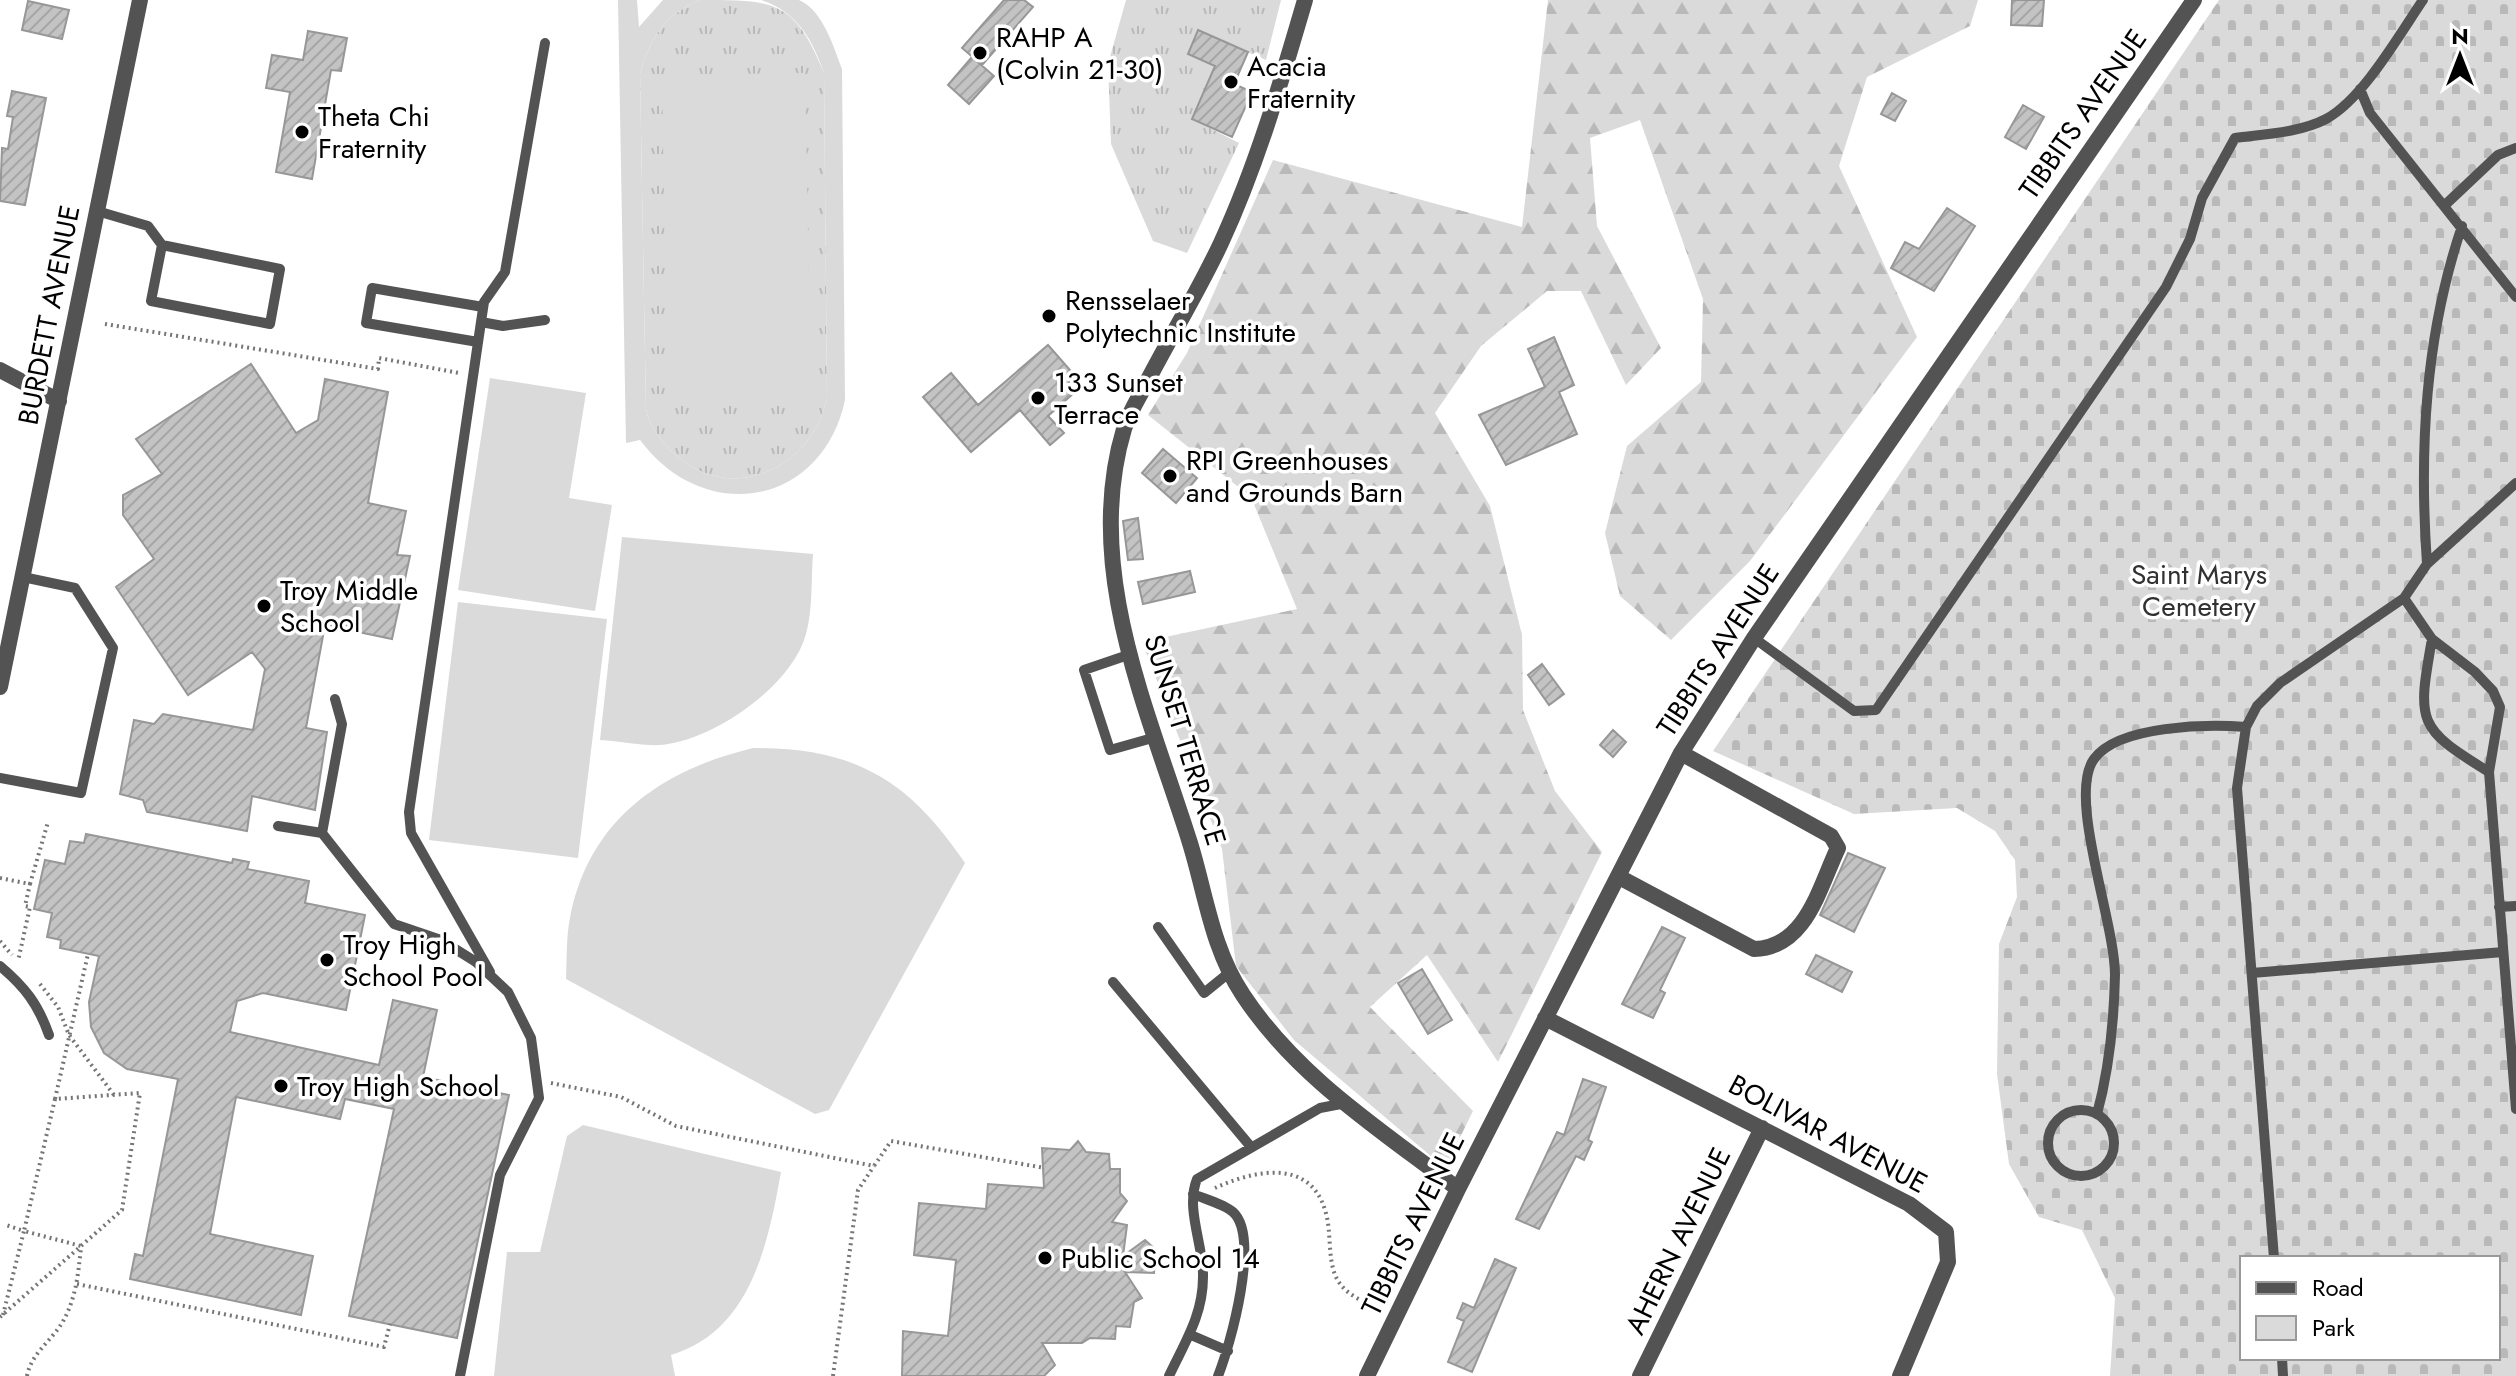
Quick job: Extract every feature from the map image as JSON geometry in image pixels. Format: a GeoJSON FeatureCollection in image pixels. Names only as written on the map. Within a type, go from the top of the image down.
{"type":"FeatureCollection","features":[{"type":"Feature","properties":{"kind":"street","name":"BURDETT AVENUE"},"geometry":{"type":"LineString","coordinates":[[0,687],[140,0]]}},
{"type":"Feature","properties":{"kind":"street","name":"SUNSET TERRACE"},"geometry":{"type":"LineString","coordinates":[[1305,0],[1270,119],[1221,243],[1125,427],[1116,469],[1112,540],[1128,655],[1202,882],[1219,952],[1276,1039],[1315,1080],[1458,1189]]}},
{"type":"Feature","properties":{"kind":"street","name":"TIBBITS AVENUE"},"geometry":{"type":"LineString","coordinates":[[1367,1376],[1458,1189],[1681,753],[1754,638],[2194,0]]}},
{"type":"Feature","properties":{"kind":"street"},"geometry":{"type":"LineString","coordinates":[[0,370],[59,401]]}},
{"type":"Feature","properties":{"kind":"street"},"geometry":{"type":"LineString","coordinates":[[1619,877],[1754,949],[1768,949],[1786,942],[1800,928],[1838,848],[1831,836],[1681,753]]}},
{"type":"Feature","properties":{"kind":"street","name":"BOLIVAR AVENUE"},"geometry":{"type":"LineString","coordinates":[[1545,1018],[1909,1204],[1946,1232],[1948,1262],[1900,1376]]}},
{"type":"Feature","properties":{"kind":"street","name":"AHERN AVENUE"},"geometry":{"type":"LineString","coordinates":[[1640,1376],[1762,1128]]}},
{"type":"Feature","properties":{"kind":"lane"},"geometry":{"type":"LineString","coordinates":[[1754,638],[1854,711],[1876,710],[2166,287],[2190,239],[2202,198],[2235,138],[2279,133],[2326,119],[2360,89],[2423,0]]}},
{"type":"Feature","properties":{"kind":"lane"},"geometry":{"type":"LineString","coordinates":[[495,980],[411,833],[409,812],[483,307],[505,272],[545,43]]}},
{"type":"Feature","properties":{"kind":"lane"},"geometry":{"type":"LineString","coordinates":[[2360,89],[2370,113],[2516,297]]}},
{"type":"Feature","properties":{"kind":"lane"},"geometry":{"type":"LineString","coordinates":[[2445,205],[2498,155],[2516,148]]}},
{"type":"Feature","properties":{"kind":"lane"},"geometry":{"type":"LineString","coordinates":[[97,211],[148,226],[162,245],[280,269],[270,324],[151,301],[162,245]]}},
{"type":"Feature","properties":{"kind":"lane"},"geometry":{"type":"LineString","coordinates":[[2427,564],[2422,489],[2426,399],[2444,279],[2462,226]]}},
{"type":"Feature","properties":{"kind":"lane"},"geometry":{"type":"LineString","coordinates":[[478,342],[366,323],[372,288],[483,307]]}},
{"type":"Feature","properties":{"kind":"lane"},"geometry":{"type":"LineString","coordinates":[[481,322],[503,326],[545,320]]}},
{"type":"Feature","properties":{"kind":"lane"},"geometry":{"type":"LineString","coordinates":[[2274,1256],[2237,788],[2246,727],[2257,706],[2280,683],[2404,598],[2427,564],[2516,483]]}},
{"type":"Feature","properties":{"kind":"lane"},"geometry":{"type":"LineString","coordinates":[[0,778],[81,793],[113,648],[75,588],[23,577]]}},
{"type":"Feature","properties":{"kind":"lane"},"geometry":{"type":"LineString","coordinates":[[2404,598],[2432,639],[2475,672],[2493,691],[2500,707],[2489,772],[2516,1109]]}},
{"type":"Feature","properties":{"kind":"lane"},"geometry":{"type":"LineString","coordinates":[[2432,639],[2424,685],[2427,721],[2442,743],[2489,772]]}},
{"type":"Feature","properties":{"kind":"lane"},"geometry":{"type":"LineString","coordinates":[[1128,655],[1084,670],[1110,750],[1156,737]]}},
{"type":"Feature","properties":{"kind":"lane"},"geometry":{"type":"LineString","coordinates":[[322,833],[342,724],[335,699]]}},
{"type":"Feature","properties":{"kind":"lane"},"geometry":{"type":"LineString","coordinates":[[2097,1114],[2105,1085],[2115,974],[2112,937],[2086,811],[2084,783],[2095,758],[2115,743],[2176,727],[2246,727]]}},
{"type":"Feature","properties":{"kind":"lane"},"geometry":{"type":"LineString","coordinates":[[278,826],[322,833],[394,924],[441,940],[476,962],[508,992],[531,1038],[539,1098],[500,1175],[460,1376]]}},
{"type":"Feature","properties":{"kind":"lane"},"geometry":{"type":"LineString","coordinates":[[2499,907],[2516,906]]}},
{"type":"Feature","properties":{"kind":"lane"},"geometry":{"type":"LineString","coordinates":[[1158,927],[1204,993],[1230,972]]}},
{"type":"Feature","properties":{"kind":"lane"},"geometry":{"type":"LineString","coordinates":[[2252,973],[2503,952]]}},
{"type":"Feature","properties":{"kind":"lane"},"geometry":{"type":"LineString","coordinates":[[0,966],[22,984],[39,1006],[49,1035]]}},
{"type":"Feature","properties":{"kind":"lane"},"geometry":{"type":"LineString","coordinates":[[1113,982],[1251,1147]]}},
{"type":"Feature","properties":{"kind":"lane"},"geometry":{"type":"LineString","coordinates":[[1169,1376],[1191,1335],[1200,1309],[1203,1274],[1193,1194],[1197,1179],[1320,1108],[1346,1103]]}},
{"type":"Feature","properties":{"kind":"lane"},"geometry":{"type":"LineString","coordinates":[[2071,1112],[2097,1114],[2113,1134],[2111,1159],[2091,1175],[2065,1173],[2049,1153],[2052,1128],[2071,1112]]}},
{"type":"Feature","properties":{"kind":"lane"},"geometry":{"type":"LineString","coordinates":[[1193,1194],[1234,1212],[1242,1228],[1243,1282],[1228,1351],[1218,1376]]}},
{"type":"Feature","properties":{"kind":"lane"},"geometry":{"type":"LineString","coordinates":[[1191,1335],[1228,1351]]}},
{"type":"Feature","properties":{"kind":"path"},"geometry":{"type":"LineString","coordinates":[[105,324],[378,369],[379,358],[474,376]]}},
{"type":"Feature","properties":{"kind":"path"},"geometry":{"type":"LineString","coordinates":[[0,941],[18,961],[30,907],[25,906],[48,822]]}},
{"type":"Feature","properties":{"kind":"path"},"geometry":{"type":"LineString","coordinates":[[0,878],[30,884]]}},
{"type":"Feature","properties":{"kind":"path"},"geometry":{"type":"LineString","coordinates":[[1,1316],[24,1231],[88,954]]}},
{"type":"Feature","properties":{"kind":"path"},"geometry":{"type":"LineString","coordinates":[[69,1035],[114,1095]]}},
{"type":"Feature","properties":{"kind":"path"},"geometry":{"type":"LineString","coordinates":[[538,1081],[621,1097],[676,1126],[874,1166]]}},
{"type":"Feature","properties":{"kind":"path"},"geometry":{"type":"LineString","coordinates":[[1,1316],[122,1210],[130,1173],[127,1168],[141,1103],[140,1093],[55,1099]]}},
{"type":"Feature","properties":{"kind":"path"},"geometry":{"type":"LineString","coordinates":[[833,1376],[858,1190],[891,1141],[1045,1168]]}},
{"type":"Feature","properties":{"kind":"path"},"geometry":{"type":"LineString","coordinates":[[1213,1189],[1258,1171],[1278,1171],[1311,1186],[1325,1209],[1336,1278],[1351,1295],[1382,1310]]}},
{"type":"Feature","properties":{"kind":"path"},"geometry":{"type":"LineString","coordinates":[[6,1225],[81,1246]]}},
{"type":"Feature","properties":{"kind":"path"},"geometry":{"type":"LineString","coordinates":[[27,1376],[33,1359],[62,1323],[77,1284],[81,1246]]}},
{"type":"Feature","properties":{"kind":"path"},"geometry":{"type":"LineString","coordinates":[[77,1284],[384,1347],[390,1324]]}},
{"type":"Feature","properties":{"kind":"green space"},"geometry":{"type":"Polygon","coordinates":[[[618,0],[637,0],[639,27],[663,0],[700,0],[668,20],[654,38],[640,74],[646,409],[652,427],[671,451],[693,468],[717,477],[741,478],[764,473],[786,462],[804,445],[818,424],[827,398],[824,73],[802,28],[774,5],[761,0],[799,0],[807,5],[826,30],[842,69],[845,400],[832,436],[812,463],[787,482],[758,492],[727,493],[696,485],[666,467],[640,440],[626,443],[618,0]]]}},
{"type":"Feature","properties":{"kind":"green space"},"geometry":{"type":"Polygon","coordinates":[[[700,0],[747,1],[779,9],[803,31],[824,73],[827,398],[818,424],[804,445],[786,462],[764,473],[741,478],[717,477],[693,468],[663,442],[652,427],[646,409],[640,74],[654,38],[668,20],[700,0]]]}},
{"type":"Feature","properties":{"kind":"green space"},"geometry":{"type":"Polygon","coordinates":[[[1126,0],[1281,0],[1266,60],[1198,31],[1188,54],[1231,73],[1208,81],[1192,119],[1239,143],[1187,253],[1153,241],[1111,144],[1108,64],[1126,0]]]}},
{"type":"Feature","properties":{"kind":"green space"},"geometry":{"type":"Polygon","coordinates":[[[1548,0],[1978,0],[1970,26],[1867,77],[1839,166],[1917,337],[1750,561],[1671,640],[1620,596],[1605,533],[1627,446],[1701,382],[1703,299],[1640,120],[1590,138],[1597,226],[1661,348],[1626,385],[1581,291],[1547,291],[1481,346],[1435,413],[1490,506],[1522,635],[1523,710],[1555,791],[1602,852],[1498,1062],[1427,955],[1370,1007],[1473,1111],[1445,1168],[1294,1040],[1236,966],[1222,849],[1142,642],[1297,609],[1251,497],[1148,415],[1187,353],[1273,160],[1522,227],[1548,0]]]}},
{"type":"Feature","properties":{"kind":"green space","name":"Saint Marys Cemetery"},"geometry":{"type":"Polygon","coordinates":[[[2219,0],[2516,0],[2516,1376],[2110,1376],[2115,1298],[2082,1230],[2039,1217],[2009,1164],[1997,1074],[1999,944],[2017,897],[2015,860],[1995,831],[1957,808],[1854,814],[1713,751],[2219,0]]]}},
{"type":"Feature","properties":{"kind":"green space"},"geometry":{"type":"Polygon","coordinates":[[[805,73],[811,394],[667,396],[662,75],[805,73]]]}},
{"type":"Feature","properties":{"kind":"green space"},"geometry":{"type":"Polygon","coordinates":[[[490,378],[586,393],[569,498],[612,505],[595,611],[458,590],[490,378]]]}},
{"type":"Feature","properties":{"kind":"green space"},"geometry":{"type":"Polygon","coordinates":[[[622,537],[813,554],[806,634],[785,673],[748,707],[704,733],[682,741],[654,745],[600,740],[622,537]]]}},
{"type":"Feature","properties":{"kind":"green space"},"geometry":{"type":"Polygon","coordinates":[[[458,602],[607,619],[578,858],[429,840],[458,602]]]}},
{"type":"Feature","properties":{"kind":"green space"},"geometry":{"type":"Polygon","coordinates":[[[753,748],[821,754],[876,774],[922,810],[965,863],[829,1110],[815,1114],[566,979],[569,925],[580,883],[594,853],[612,827],[634,804],[660,785],[689,770],[753,748]]]}},
{"type":"Feature","properties":{"kind":"green space"},"geometry":{"type":"Polygon","coordinates":[[[583,1125],[781,1172],[770,1228],[751,1282],[738,1306],[720,1326],[698,1343],[671,1355],[675,1376],[494,1376],[507,1252],[540,1252],[567,1136],[583,1125]]]}},
{"type":"Feature","properties":{"kind":"building","name":"RAHP A (Colvin 21-30)"},"geometry":{"type":"Polygon","coordinates":[[[1004,0],[1024,0],[1033,7],[982,65],[962,48],[1004,0]]]}},
{"type":"Feature","properties":{"kind":"building"},"geometry":{"type":"Polygon","coordinates":[[[2012,0],[2044,0],[2042,26],[2011,25],[2012,0]]]}},
{"type":"Feature","properties":{"kind":"building"},"geometry":{"type":"Polygon","coordinates":[[[28,1],[69,10],[62,39],[22,30],[28,1]]]}},
{"type":"Feature","properties":{"kind":"building","name":"Acacia Fraternity"},"geometry":{"type":"Polygon","coordinates":[[[1198,30],[1248,52],[1234,84],[1252,92],[1232,137],[1192,119],[1215,66],[1188,54],[1198,30]]]}},
{"type":"Feature","properties":{"kind":"building","name":"Theta Chi Fraternity"},"geometry":{"type":"Polygon","coordinates":[[[308,31],[347,38],[341,71],[331,70],[312,179],[276,172],[290,92],[266,88],[272,55],[303,60],[308,31]]]}},
{"type":"Feature","properties":{"kind":"building"},"geometry":{"type":"Polygon","coordinates":[[[972,57],[994,76],[969,104],[948,85],[972,57]]]}},
{"type":"Feature","properties":{"kind":"building"},"geometry":{"type":"Polygon","coordinates":[[[12,91],[46,98],[25,205],[0,201],[2,148],[8,149],[13,117],[7,116],[12,91]]]}},
{"type":"Feature","properties":{"kind":"building"},"geometry":{"type":"Polygon","coordinates":[[[1892,93],[1906,101],[1895,121],[1881,114],[1892,93]]]}},
{"type":"Feature","properties":{"kind":"building"},"geometry":{"type":"Polygon","coordinates":[[[2023,105],[2044,117],[2026,149],[2005,137],[2023,105]]]}},
{"type":"Feature","properties":{"kind":"building"},"geometry":{"type":"Polygon","coordinates":[[[1947,208],[1975,226],[1934,291],[1891,268],[1905,242],[1919,249],[1947,208]]]}},
{"type":"Feature","properties":{"kind":"building"},"geometry":{"type":"Polygon","coordinates":[[[1554,337],[1574,385],[1559,392],[1577,434],[1506,465],[1479,415],[1545,387],[1528,349],[1554,337]]]}},
{"type":"Feature","properties":{"kind":"building","name":"133 Sunset Terrace"},"geometry":{"type":"Polygon","coordinates":[[[1048,345],[1083,385],[1048,416],[1064,433],[1050,445],[1020,410],[971,452],[923,397],[951,373],[978,405],[1048,345]]]}},
{"type":"Feature","properties":{"kind":"building","name":"Troy Middle School"},"geometry":{"type":"Polygon","coordinates":[[[251,364],[296,433],[318,420],[325,379],[388,392],[368,503],[406,511],[397,555],[410,556],[392,639],[325,625],[306,728],[327,732],[315,810],[252,796],[247,831],[147,812],[143,800],[120,794],[134,720],[154,724],[163,714],[253,730],[265,669],[252,652],[188,695],[116,587],[154,559],[123,515],[123,495],[162,474],[136,439],[251,364]]]}},
{"type":"Feature","properties":{"kind":"building","name":"RPI Greenhouses and Grounds Barn"},"geometry":{"type":"Polygon","coordinates":[[[1163,449],[1197,478],[1176,503],[1142,473],[1163,449]]]}},
{"type":"Feature","properties":{"kind":"building","name":"RPI Greenhouses and Grounds Barn"},"geometry":{"type":"Polygon","coordinates":[[[1138,518],[1143,559],[1128,560],[1123,521],[1138,518]]]}},
{"type":"Feature","properties":{"kind":"building","name":"RPI Greenhouses and Grounds Barn"},"geometry":{"type":"Polygon","coordinates":[[[1190,571],[1195,592],[1143,604],[1138,582],[1190,571]]]}},
{"type":"Feature","properties":{"kind":"building"},"geometry":{"type":"Polygon","coordinates":[[[1542,664],[1564,694],[1549,705],[1528,675],[1542,664]]]}},
{"type":"Feature","properties":{"kind":"building"},"geometry":{"type":"Polygon","coordinates":[[[1613,730],[1626,742],[1613,757],[1600,745],[1613,730]]]}},
{"type":"Feature","properties":{"kind":"building","name":"Troy High School"},"geometry":{"type":"Polygon","coordinates":[[[86,834],[232,863],[233,859],[249,862],[247,869],[309,881],[305,903],[365,915],[346,1010],[263,993],[237,1001],[230,1032],[379,1065],[393,1000],[437,1010],[423,1077],[509,1095],[457,1338],[349,1316],[394,1109],[345,1099],[340,1119],[236,1097],[210,1234],[313,1256],[301,1315],[130,1279],[135,1254],[143,1256],[178,1079],[127,1069],[104,1053],[91,1027],[89,1002],[99,956],[60,948],[61,940],[47,937],[52,913],[34,909],[45,860],[65,864],[70,841],[84,843],[86,834]]]}},
{"type":"Feature","properties":{"kind":"building"},"geometry":{"type":"Polygon","coordinates":[[[1848,853],[1885,868],[1854,932],[1820,915],[1848,853]]]}},
{"type":"Feature","properties":{"kind":"building"},"geometry":{"type":"Polygon","coordinates":[[[1662,927],[1685,938],[1660,990],[1665,993],[1653,1018],[1622,1004],[1662,927]]]}},
{"type":"Feature","properties":{"kind":"building"},"geometry":{"type":"Polygon","coordinates":[[[1816,955],[1852,972],[1842,992],[1806,974],[1816,955]]]}},
{"type":"Feature","properties":{"kind":"building"},"geometry":{"type":"Polygon","coordinates":[[[1422,969],[1452,1020],[1428,1034],[1398,983],[1422,969]]]}},
{"type":"Feature","properties":{"kind":"building"},"geometry":{"type":"Polygon","coordinates":[[[1583,1079],[1606,1087],[1588,1140],[1592,1142],[1584,1160],[1576,1156],[1539,1229],[1516,1219],[1557,1132],[1564,1135],[1583,1079]]]}},
{"type":"Feature","properties":{"kind":"building","name":"Public School 14"},"geometry":{"type":"Polygon","coordinates":[[[1078,1141],[1086,1152],[1109,1154],[1110,1169],[1120,1169],[1120,1193],[1127,1201],[1112,1222],[1127,1225],[1123,1256],[1145,1240],[1156,1250],[1154,1273],[1125,1272],[1142,1298],[1134,1302],[1130,1327],[1116,1326],[1115,1339],[1042,1343],[1055,1365],[1044,1376],[902,1376],[903,1331],[948,1336],[956,1260],[914,1255],[919,1203],[986,1209],[988,1184],[1044,1188],[1042,1148],[1070,1150],[1078,1141]]]}},
{"type":"Feature","properties":{"kind":"building"},"geometry":{"type":"Polygon","coordinates":[[[1495,1259],[1516,1268],[1472,1372],[1448,1362],[1464,1321],[1457,1318],[1463,1303],[1474,1308],[1495,1259]]]}},
{"type":"Feature","properties":{"kind":"place","name":"RAHP A (Colvin 21-30)"},"geometry":{"type":"Point","coordinates":[980,53]}},
{"type":"Feature","properties":{"kind":"place","name":"Acacia Fraternity"},"geometry":{"type":"Point","coordinates":[1231,82]}},
{"type":"Feature","properties":{"kind":"place","name":"Theta Chi Fraternity"},"geometry":{"type":"Point","coordinates":[302,132]}},
{"type":"Feature","properties":{"kind":"place","name":"Rensselaer Polytechnic Institute"},"geometry":{"type":"Point","coordinates":[1049,316]}},
{"type":"Feature","properties":{"kind":"place","name":"133 Sunset Terrace"},"geometry":{"type":"Point","coordinates":[1038,398]}},
{"type":"Feature","properties":{"kind":"place","name":"RPI Greenhouses and Grounds Barn"},"geometry":{"type":"Point","coordinates":[1170,476]}},
{"type":"Feature","properties":{"kind":"place","name":"Troy Middle School"},"geometry":{"type":"Point","coordinates":[264,606]}},
{"type":"Feature","properties":{"kind":"place","name":"Troy High School Pool"},"geometry":{"type":"Point","coordinates":[327,960]}},
{"type":"Feature","properties":{"kind":"place","name":"Troy High School"},"geometry":{"type":"Point","coordinates":[281,1086]}},
{"type":"Feature","properties":{"kind":"place","name":"Public School 14"},"geometry":{"type":"Point","coordinates":[1045,1258]}}]}
